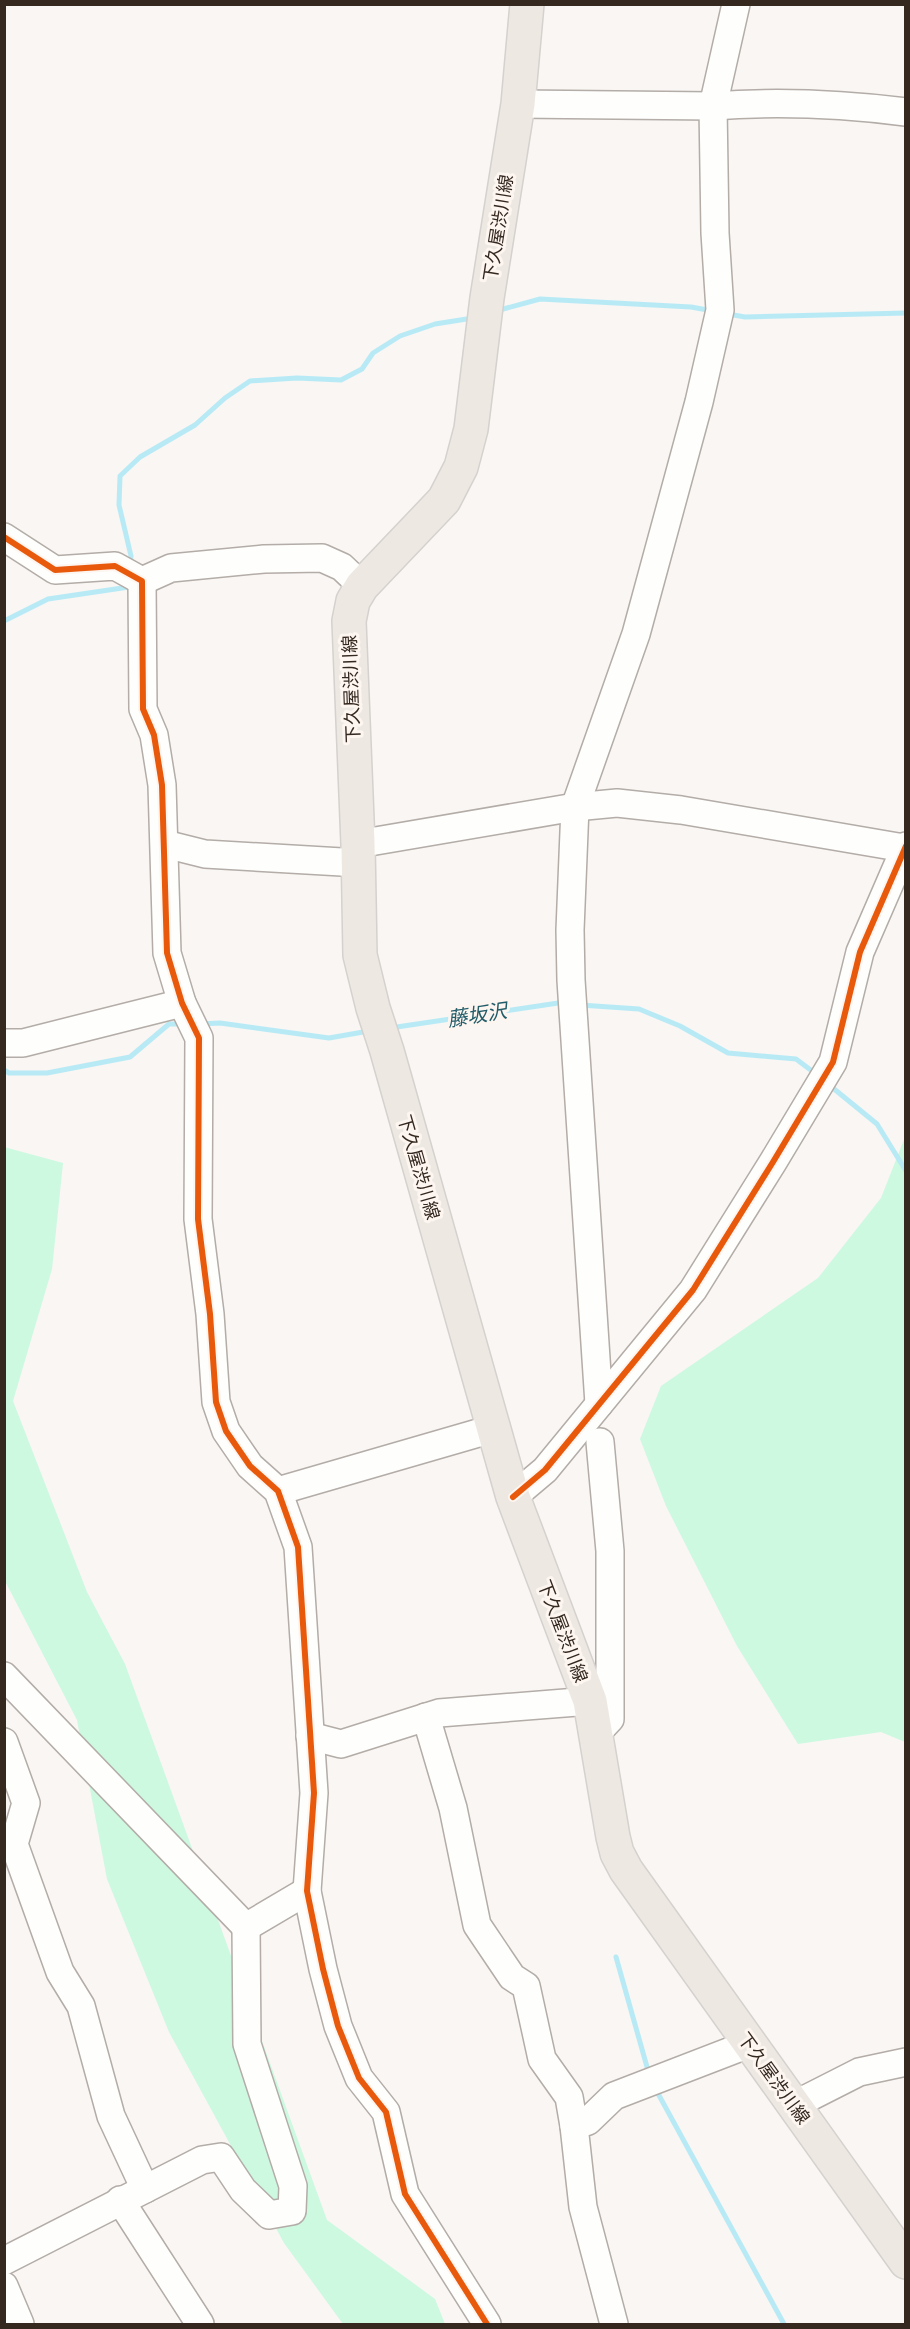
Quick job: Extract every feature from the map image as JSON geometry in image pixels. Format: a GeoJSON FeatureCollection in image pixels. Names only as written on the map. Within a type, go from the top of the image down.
{"type":"FeatureCollection","features":[{"type":"Feature","properties":{"kind":"main road","name":"下久屋渋川線"},"geometry":{"type":"LineString","coordinates":[[527,4],[518,104],[487,298],[471,429],[460,467],[444,500],[362,586],[353,601],[349,621],[348,643],[359,854],[360,955],[492,1429],[513,1497],[590,1701],[594,1736],[613,1837],[621,1862],[906,2262]]}},
{"type":"Feature","properties":{"kind":"street"},"geometry":{"type":"LineString","coordinates":[[599,1404],[571,980],[570,930],[575,807],[636,634],[699,402],[720,310],[715,233],[713,106],[736,4]]}},
{"type":"Feature","properties":{"kind":"street"},"geometry":{"type":"LineString","coordinates":[[518,104],[713,106],[745,104],[834,106],[906,112]]}},
{"type":"Feature","properties":{"kind":"street"},"geometry":{"type":"LineString","coordinates":[[4,537],[55,570],[115,566],[142,580],[171,568],[264,559],[322,558],[342,567],[362,586]]}},
{"type":"Feature","properties":{"kind":"street"},"geometry":{"type":"LineString","coordinates":[[142,580],[143,709],[154,735],[162,785],[167,953],[182,1003],[200,1038],[198,1220],[210,1314],[216,1402],[226,1431],[250,1466],[278,1491],[298,1547],[314,1793],[307,1891],[323,1969],[338,2026],[359,2079],[386,2112],[405,2194],[487,2325]]}},
{"type":"Feature","properties":{"kind":"street"},"geometry":{"type":"LineString","coordinates":[[165,844],[205,854],[359,854],[575,807],[617,803],[681,810],[905,847],[860,952],[833,1062],[773,1162],[693,1290],[545,1470],[513,1497]]}},
{"type":"Feature","properties":{"kind":"street"},"geometry":{"type":"LineString","coordinates":[[4,1042],[23,1043],[182,1003]]}},
{"type":"Feature","properties":{"kind":"street"},"geometry":{"type":"LineString","coordinates":[[278,1491],[492,1429]]}},
{"type":"Feature","properties":{"kind":"street"},"geometry":{"type":"LineString","coordinates":[[594,1736],[610,1719],[610,1551],[600,1442]]}},
{"type":"Feature","properties":{"kind":"street"},"geometry":{"type":"LineString","coordinates":[[4,1676],[246,1927],[246,2044],[292,2186],[292,2211],[269,2215],[243,2190],[220,2157],[202,2160],[4,2261]]}},
{"type":"Feature","properties":{"kind":"street"},"geometry":{"type":"LineString","coordinates":[[310,1736],[340,1744],[439,1713],[590,1701]]}},
{"type":"Feature","properties":{"kind":"street"},"geometry":{"type":"LineString","coordinates":[[426,1717],[453,1809],[477,1925],[512,1977],[526,1986],[542,2059],[569,2097],[583,2207],[614,2325]]}},
{"type":"Feature","properties":{"kind":"street"},"geometry":{"type":"LineString","coordinates":[[5,1743],[26,1803],[14,1844],[60,1972],[81,2006],[111,2116],[145,2189]]}},
{"type":"Feature","properties":{"kind":"street"},"geometry":{"type":"LineString","coordinates":[[246,1927],[307,1891]]}},
{"type":"Feature","properties":{"kind":"street"},"geometry":{"type":"LineString","coordinates":[[574,2126],[588,2121],[614,2096],[749,2044]]}},
{"type":"Feature","properties":{"kind":"street"},"geometry":{"type":"LineString","coordinates":[[794,2105],[859,2072],[906,2062]]}},
{"type":"Feature","properties":{"kind":"street"},"geometry":{"type":"LineString","coordinates":[[120,2200],[200,2325]]}},
{"type":"Feature","properties":{"kind":"street"},"geometry":{"type":"LineString","coordinates":[[4,2286],[20,2325]]}},
{"type":"Feature","properties":{"kind":"green space"},"geometry":{"type":"Polygon","coordinates":[[[905,1137],[905,1742],[881,1732],[798,1744],[737,1646],[666,1506],[640,1439],[661,1386],[818,1278],[881,1198],[905,1137]]]}},
{"type":"Feature","properties":{"kind":"green space"},"geometry":{"type":"Polygon","coordinates":[[[4,1147],[63,1163],[52,1269],[13,1401],[87,1592],[125,1664],[327,2220],[435,2299],[445,2324],[343,2324],[284,2243],[169,2032],[107,1879],[77,1720],[5,1581],[4,1147]]]}},
{"type":"Feature","properties":{"kind":"waterway"},"geometry":{"type":"LineString","coordinates":[[496,311],[540,299],[691,307],[713,311]]}},
{"type":"Feature","properties":{"kind":"waterway"},"geometry":{"type":"LineString","coordinates":[[728,314],[745,317],[906,313]]}},
{"type":"Feature","properties":{"kind":"waterway"},"geometry":{"type":"LineString","coordinates":[[130,566],[131,556],[119,505],[120,476],[140,457],[195,425],[225,398],[250,381],[297,378],[341,380],[362,369],[373,353],[400,336],[435,324],[473,318]]}},
{"type":"Feature","properties":{"kind":"waterway"},"geometry":{"type":"LineString","coordinates":[[4,621],[48,599],[129,587],[129,584]]}},
{"type":"Feature","properties":{"kind":"waterway","name":"藤坂沢"},"geometry":{"type":"LineString","coordinates":[[390,1028],[565,1002]]}},
{"type":"Feature","properties":{"kind":"waterway","name":"藤坂沢"},"geometry":{"type":"LineString","coordinates":[[580,1005],[639,1009],[680,1026],[728,1053],[796,1059],[816,1074]]}},
{"type":"Feature","properties":{"kind":"waterway","name":"藤坂沢"},"geometry":{"type":"LineString","coordinates":[[200,1024],[220,1023],[329,1038],[369,1031]]}},
{"type":"Feature","properties":{"kind":"waterway","name":"藤坂沢"},"geometry":{"type":"LineString","coordinates":[[4,1070],[9,1073],[47,1073],[130,1057],[169,1024],[182,1024]]}},
{"type":"Feature","properties":{"kind":"waterway","name":"藤坂沢"},"geometry":{"type":"LineString","coordinates":[[828,1084],[877,1124],[906,1171]]}},
{"type":"Feature","properties":{"kind":"waterway"},"geometry":{"type":"LineString","coordinates":[[616,1957],[649,2074]]}},
{"type":"Feature","properties":{"kind":"waterway"},"geometry":{"type":"LineString","coordinates":[[655,2088],[784,2324]]}},
{"type":"Feature","properties":{"kind":"cycle path"},"geometry":{"type":"LineString","coordinates":[[4,537],[55,570],[115,566],[142,581],[143,709],[154,735],[162,785],[167,953],[182,1003],[199,1038],[198,1219],[210,1314],[216,1402],[226,1431],[250,1466],[278,1491],[298,1547],[314,1793],[307,1891],[323,1969],[338,2026],[359,2078],[386,2112],[405,2194],[487,2324]]}},
{"type":"Feature","properties":{"kind":"cycle path"},"geometry":{"type":"LineString","coordinates":[[513,1497],[545,1470],[693,1290],[773,1162],[833,1062],[860,952],[906,846]]}}]}
